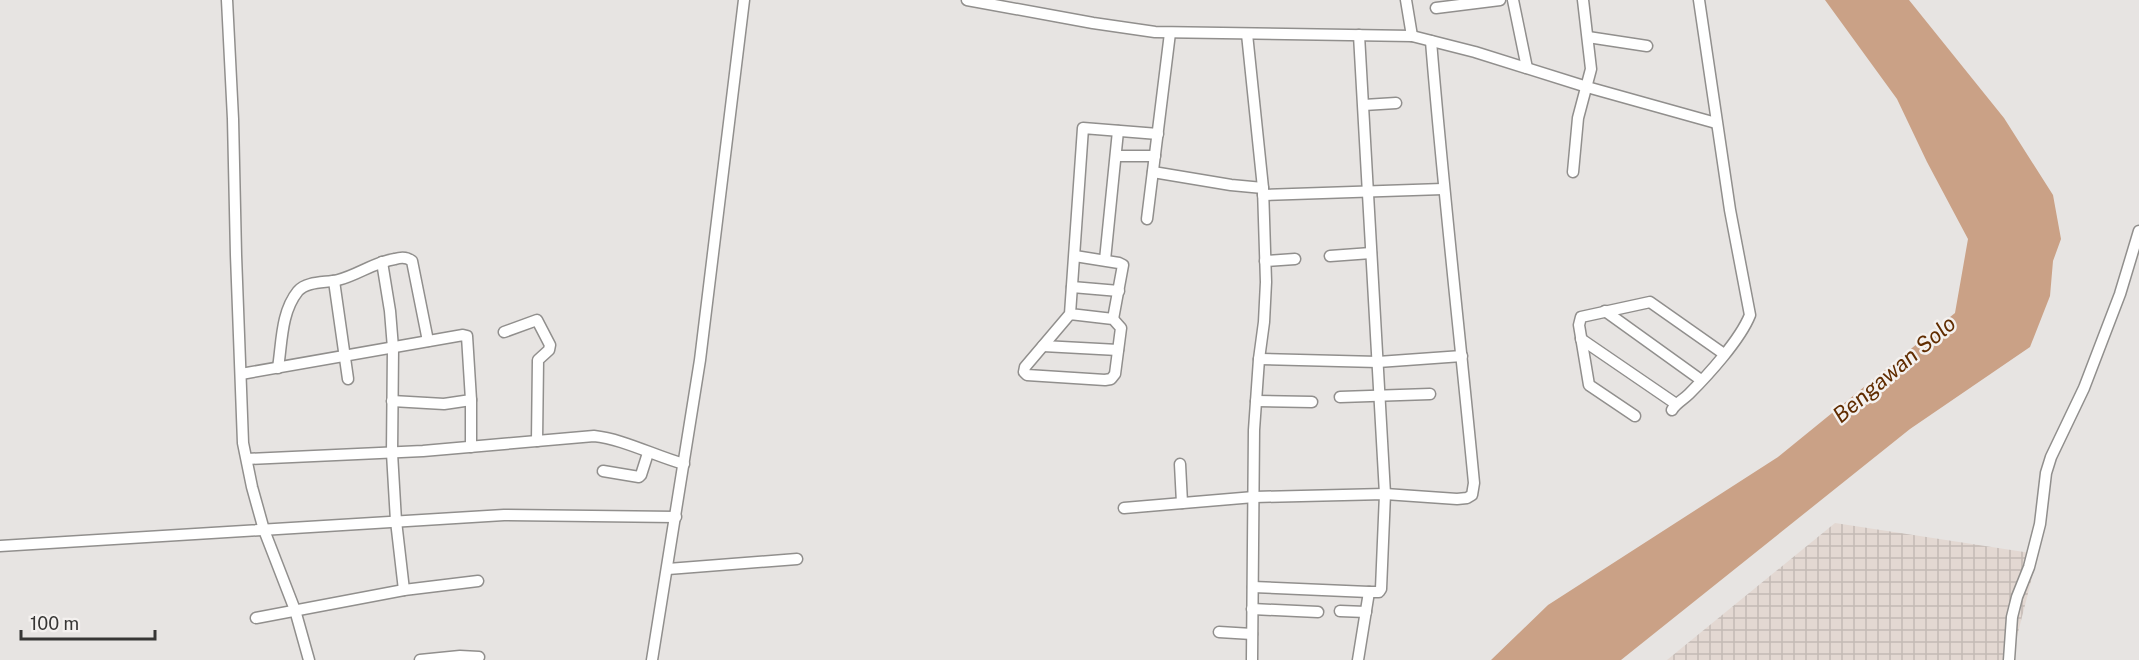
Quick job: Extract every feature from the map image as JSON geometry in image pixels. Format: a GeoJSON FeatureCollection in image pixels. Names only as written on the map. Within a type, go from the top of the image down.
{"type":"FeatureCollection","features":[{"type":"Feature","properties":{"kind":"street"},"geometry":{"type":"LineString","coordinates":[[227,0],[233,119],[242,432],[252,487],[264,530],[296,610],[309,660]]}},
{"type":"Feature","properties":{"kind":"street"},"geometry":{"type":"LineString","coordinates":[[652,660],[710,288],[744,0]]}},
{"type":"Feature","properties":{"kind":"street"},"geometry":{"type":"LineString","coordinates":[[968,0],[1093,23],[1170,33],[1412,36],[1716,123]]}},
{"type":"Feature","properties":{"kind":"street"},"geometry":{"type":"LineString","coordinates":[[1406,0],[1412,36]]}},
{"type":"Feature","properties":{"kind":"street"},"geometry":{"type":"LineString","coordinates":[[1436,8],[1500,0]]}},
{"type":"Feature","properties":{"kind":"street"},"geometry":{"type":"LineString","coordinates":[[1513,0],[1527,68]]}},
{"type":"Feature","properties":{"kind":"street"},"geometry":{"type":"LineString","coordinates":[[1573,172],[1578,118],[1591,69],[1582,0]]}},
{"type":"Feature","properties":{"kind":"street"},"geometry":{"type":"LineString","coordinates":[[1581,339],[1674,407],[1688,396],[1728,349],[1747,322],[1750,310],[1730,210],[1700,0]]}},
{"type":"Feature","properties":{"kind":"street"},"geometry":{"type":"LineString","coordinates":[[1147,219],[1170,33]]}},
{"type":"Feature","properties":{"kind":"street"},"geometry":{"type":"LineString","coordinates":[[1247,34],[1263,192],[1265,261],[1264,322],[1254,430],[1252,660]]}},
{"type":"Feature","properties":{"kind":"street"},"geometry":{"type":"LineString","coordinates":[[1253,587],[1369,592],[1379,592],[1381,589],[1385,494],[1359,34]]}},
{"type":"Feature","properties":{"kind":"street"},"geometry":{"type":"LineString","coordinates":[[1588,37],[1647,46]]}},
{"type":"Feature","properties":{"kind":"street"},"geometry":{"type":"LineString","coordinates":[[1124,508],[1254,496],[1385,494],[1457,499],[1472,495],[1474,483],[1443,189],[1431,41]]}},
{"type":"Feature","properties":{"kind":"street"},"geometry":{"type":"LineString","coordinates":[[1364,105],[1396,103]]}},
{"type":"Feature","properties":{"kind":"street"},"geometry":{"type":"LineString","coordinates":[[1070,314],[1113,319],[1120,328],[1115,374],[1112,379],[1027,375],[1024,372],[1025,367],[1070,314],[1083,128],[1158,134]]}},
{"type":"Feature","properties":{"kind":"street"},"geometry":{"type":"LineString","coordinates":[[1105,260],[1118,131]]}},
{"type":"Feature","properties":{"kind":"street"},"geometry":{"type":"LineString","coordinates":[[1116,156],[1155,156]]}},
{"type":"Feature","properties":{"kind":"street"},"geometry":{"type":"LineString","coordinates":[[1153,172],[1263,192],[1443,189]]}},
{"type":"Feature","properties":{"kind":"street"},"geometry":{"type":"LineString","coordinates":[[2009,660],[2012,617],[2029,567],[2040,524],[2046,473],[2051,457],[2084,388],[2120,294],[2139,231]]}},
{"type":"Feature","properties":{"kind":"street"},"geometry":{"type":"LineString","coordinates":[[1330,256],[1371,253]]}},
{"type":"Feature","properties":{"kind":"street"},"geometry":{"type":"LineString","coordinates":[[1074,256],[1119,262],[1123,265],[1113,319]]}},
{"type":"Feature","properties":{"kind":"street"},"geometry":{"type":"LineString","coordinates":[[278,368],[284,326],[294,298],[306,285],[354,276],[382,262],[402,258],[410,258],[412,261],[428,341]]}},
{"type":"Feature","properties":{"kind":"street"},"geometry":{"type":"LineString","coordinates":[[1265,261],[1295,259]]}},
{"type":"Feature","properties":{"kind":"street"},"geometry":{"type":"LineString","coordinates":[[382,262],[390,310],[393,348],[392,453],[396,521],[404,590]]}},
{"type":"Feature","properties":{"kind":"street"},"geometry":{"type":"LineString","coordinates":[[334,281],[348,379]]}},
{"type":"Feature","properties":{"kind":"street"},"geometry":{"type":"LineString","coordinates":[[1072,287],[1119,291]]}},
{"type":"Feature","properties":{"kind":"street"},"geometry":{"type":"LineString","coordinates":[[1635,416],[1588,385],[1579,320],[1581,317],[1650,302],[1728,349]]}},
{"type":"Feature","properties":{"kind":"street"},"geometry":{"type":"LineString","coordinates":[[1605,311],[1701,380]]}},
{"type":"Feature","properties":{"kind":"street"},"geometry":{"type":"LineString","coordinates":[[504,332],[537,320],[550,345],[549,350],[538,360],[537,441]]}},
{"type":"Feature","properties":{"kind":"street"},"geometry":{"type":"LineString","coordinates":[[241,374],[467,336],[471,447]]}},
{"type":"Feature","properties":{"kind":"street"},"geometry":{"type":"LineString","coordinates":[[1043,346],[1118,350]]}},
{"type":"Feature","properties":{"kind":"street"},"geometry":{"type":"LineString","coordinates":[[1259,359],[1378,362],[1462,356]]}},
{"type":"Feature","properties":{"kind":"street"},"geometry":{"type":"LineString","coordinates":[[1340,397],[1430,394]]}},
{"type":"Feature","properties":{"kind":"street"},"geometry":{"type":"LineString","coordinates":[[392,401],[444,404],[471,400]]}},
{"type":"Feature","properties":{"kind":"street"},"geometry":{"type":"LineString","coordinates":[[1256,401],[1312,402]]}},
{"type":"Feature","properties":{"kind":"street"},"geometry":{"type":"LineString","coordinates":[[247,459],[392,453],[602,437],[684,464]]}},
{"type":"Feature","properties":{"kind":"street"},"geometry":{"type":"LineString","coordinates":[[603,471],[639,477],[648,453]]}},
{"type":"Feature","properties":{"kind":"street"},"geometry":{"type":"LineString","coordinates":[[1180,464],[1182,503]]}},
{"type":"Feature","properties":{"kind":"street"},"geometry":{"type":"LineString","coordinates":[[0,546],[504,515],[676,517]]}},
{"type":"Feature","properties":{"kind":"street"},"geometry":{"type":"LineString","coordinates":[[668,569],[797,559]]}},
{"type":"Feature","properties":{"kind":"street"},"geometry":{"type":"LineString","coordinates":[[256,618],[404,590],[478,581]]}},
{"type":"Feature","properties":{"kind":"street"},"geometry":{"type":"LineString","coordinates":[[1358,660],[1369,592]]}},
{"type":"Feature","properties":{"kind":"street"},"geometry":{"type":"LineString","coordinates":[[1252,609],[1318,612]]}},
{"type":"Feature","properties":{"kind":"street"},"geometry":{"type":"LineString","coordinates":[[1340,611],[1366,612]]}},
{"type":"Feature","properties":{"kind":"street"},"geometry":{"type":"LineString","coordinates":[[1219,632],[1251,634]]}},
{"type":"Feature","properties":{"kind":"street"},"geometry":{"type":"LineString","coordinates":[[420,660],[460,656],[479,657]]}},
{"type":"Feature","properties":{"kind":"shaded area"},"geometry":{"type":"Polygon","coordinates":[[[1835,523],[2038,554],[2011,660],[1667,660],[1835,523]]]}},
{"type":"Feature","properties":{"kind":"water","name":"Bengawan Solo"},"geometry":{"type":"Polygon","coordinates":[[[1825,0],[1909,0],[2004,118],[2053,195],[2061,239],[2053,261],[2050,296],[2030,347],[1910,429],[1621,660],[1491,660],[1548,605],[1778,457],[1955,313],[1968,239],[1897,99],[1825,0]]]}}]}
